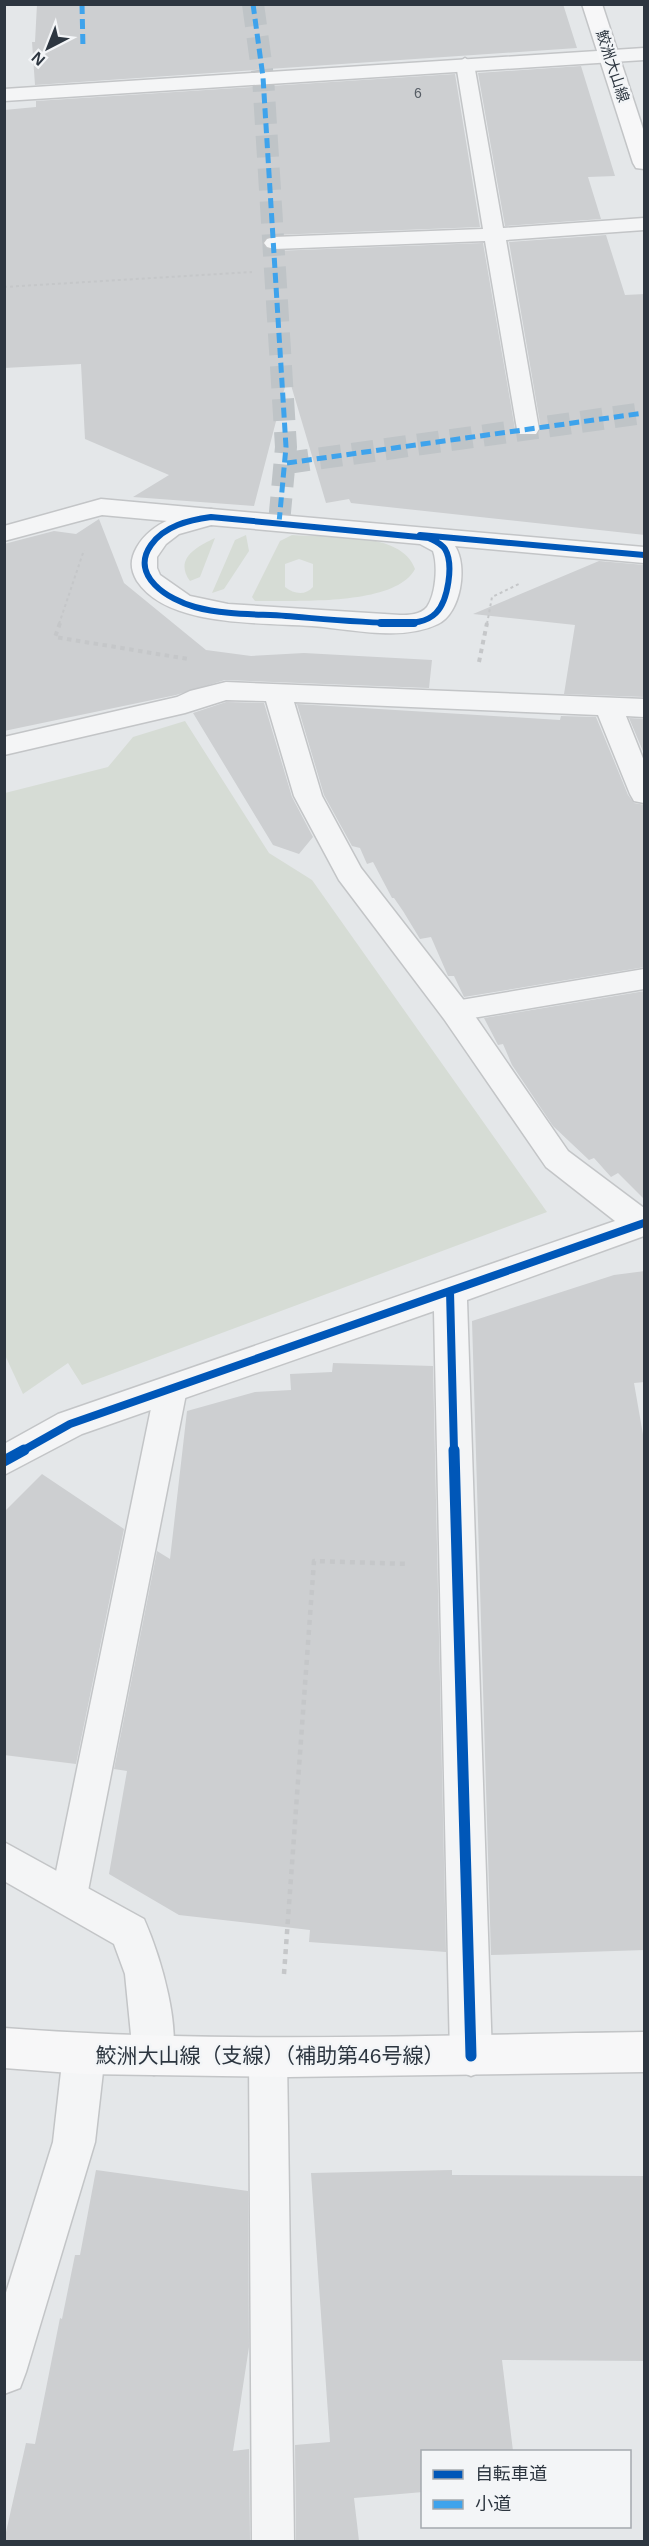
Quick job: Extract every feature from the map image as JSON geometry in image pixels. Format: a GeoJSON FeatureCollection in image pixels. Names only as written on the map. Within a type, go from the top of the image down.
{"type":"FeatureCollection","features":[{"type":"Feature","properties":{"kind":"main road","name":"鮫洲大山線"},"geometry":{"type":"LineString","coordinates":[[592,4],[645,162]]}},
{"type":"Feature","properties":{"kind":"main road","name":"鮫洲大山線"},"geometry":{"type":"LineString","coordinates":[[625,35],[638,61]]}},
{"type":"Feature","properties":{"kind":"main road","name":"鮫洲大山線（支線）（補助第46号線）"},"geometry":{"type":"LineString","coordinates":[[4,2048],[84,2054],[268,2056],[471,2056],[645,2052]]}},
{"type":"Feature","properties":{"kind":"street"},"geometry":{"type":"LineString","coordinates":[[4,95],[609,56],[638,61]]}},
{"type":"Feature","properties":{"kind":"street"},"geometry":{"type":"LineString","coordinates":[[4,534],[101,507],[645,555]]}},
{"type":"Feature","properties":{"kind":"street"},"geometry":{"type":"LineString","coordinates":[[211,517],[192,519],[161,535],[145,553],[143,567],[150,581],[169,596],[202,608],[414,623],[435,614],[442,606],[449,559],[445,549],[434,540],[419,534]]}},
{"type":"Feature","properties":{"kind":"street"},"geometry":{"type":"LineString","coordinates":[[447,576],[465,564],[483,560],[645,575]]}},
{"type":"Feature","properties":{"kind":"street"},"geometry":{"type":"LineString","coordinates":[[4,746],[185,704],[200,697],[226,691],[278,695],[645,708]]}},
{"type":"Feature","properties":{"kind":"street"},"geometry":{"type":"LineString","coordinates":[[278,695],[308,796],[349,873],[455,1011],[557,1159],[643,1223]]}},
{"type":"Feature","properties":{"kind":"street"},"geometry":{"type":"LineString","coordinates":[[609,708],[645,794]]}},
{"type":"Feature","properties":{"kind":"street"},"geometry":{"type":"LineString","coordinates":[[4,1461],[69,1424],[601,1240],[643,1223]]}},
{"type":"Feature","properties":{"kind":"street"},"geometry":{"type":"LineString","coordinates":[[450,1291],[471,2056]]}},
{"type":"Feature","properties":{"kind":"street"},"geometry":{"type":"LineString","coordinates":[[4,1860],[130,1932],[145,1974],[153,2055]]}},
{"type":"Feature","properties":{"kind":"street"},"geometry":{"type":"LineString","coordinates":[[4,2372],[74,2142],[84,2054]]}},
{"type":"Feature","properties":{"kind":"lane"},"geometry":{"type":"LineString","coordinates":[[465,64],[528,429]]}},
{"type":"Feature","properties":{"kind":"lane"},"geometry":{"type":"LineString","coordinates":[[274,243],[494,235],[645,224]]}},
{"type":"Feature","properties":{"kind":"lane"},"geometry":{"type":"LineString","coordinates":[[455,1011],[645,979]]}},
{"type":"Feature","properties":{"kind":"lane"},"geometry":{"type":"LineString","coordinates":[[69,1896],[171,1389]]}},
{"type":"Feature","properties":{"kind":"lane"},"geometry":{"type":"LineString","coordinates":[[268,2056],[273,2541]]}},
{"type":"Feature","properties":{"kind":"path"},"geometry":{"type":"LineString","coordinates":[[4,287],[263,271]]}},
{"type":"Feature","properties":{"kind":"path"},"geometry":{"type":"LineString","coordinates":[[478,670],[492,597],[527,580]]}},
{"type":"Feature","properties":{"kind":"path"},"geometry":{"type":"LineString","coordinates":[[284,1974],[314,1561],[456,1565]]}},
{"type":"Feature","properties":{"kind":"shaded area"},"geometry":{"type":"Polygon","coordinates":[[[246,535],[249,551],[224,589],[212,593],[235,540],[246,535]]]}},
{"type":"Feature","properties":{"kind":"shaded area"},"geometry":{"type":"Polygon","coordinates":[[[292,535],[342,537],[379,542],[407,556],[415,569],[404,581],[387,590],[366,596],[342,599],[255,601],[252,597],[280,541],[292,535]],[[299,559],[285,564],[285,587],[299,593],[310,590],[313,587],[313,564],[299,559]]]}},
{"type":"Feature","properties":{"kind":"shaded area"},"geometry":{"type":"Polygon","coordinates":[[[215,538],[200,577],[190,581],[184,566],[186,560],[201,545],[215,538]]]}},
{"type":"Feature","properties":{"kind":"shaded area"},"geometry":{"type":"Polygon","coordinates":[[[185,721],[269,853],[312,880],[547,1212],[82,1385],[68,1363],[23,1394],[4,1353],[5,793],[108,767],[133,737],[185,721]]]}},
{"type":"Feature","properties":{"kind":"building"},"geometry":{"type":"Polygon","coordinates":[[[37,4],[563,4],[577,48],[35,85],[32,42],[35,42],[37,4]]]}},
{"type":"Feature","properties":{"kind":"building"},"geometry":{"type":"Polygon","coordinates":[[[581,66],[615,176],[588,177],[601,219],[505,226],[478,73],[581,66]]]}},
{"type":"Feature","properties":{"kind":"building"},"geometry":{"type":"Polygon","coordinates":[[[455,74],[480,227],[274,235],[265,238],[262,244],[274,251],[483,243],[515,429],[520,436],[536,436],[541,429],[509,242],[606,235],[625,295],[645,294],[645,535],[351,503],[349,499],[326,503],[288,375],[254,506],[133,497],[169,475],[85,439],[81,364],[4,368],[4,110],[36,107],[36,101],[455,74]]]}},
{"type":"Feature","properties":{"kind":"building"},"geometry":{"type":"Polygon","coordinates":[[[99,519],[124,583],[206,650],[251,656],[304,653],[432,660],[429,688],[225,680],[176,695],[4,731],[4,544],[54,531],[76,534],[99,519]]]}},
{"type":"Feature","properties":{"kind":"building"},"geometry":{"type":"Polygon","coordinates":[[[599,561],[645,565],[645,697],[564,694],[575,625],[473,614],[599,561]]]}},
{"type":"Feature","properties":{"kind":"building"},"geometry":{"type":"Polygon","coordinates":[[[226,702],[264,703],[292,797],[313,837],[299,854],[273,845],[193,713],[226,702]]]}},
{"type":"Feature","properties":{"kind":"building"},"geometry":{"type":"Polygon","coordinates":[[[297,704],[560,720],[561,716],[596,717],[628,795],[634,803],[645,805],[645,967],[464,997],[454,976],[448,976],[431,937],[420,939],[392,898],[373,862],[367,864],[360,848],[352,846],[324,795],[297,704]]]}},
{"type":"Feature","properties":{"kind":"building"},"geometry":{"type":"Polygon","coordinates":[[[629,718],[645,719],[645,756],[629,718]]]}},
{"type":"Feature","properties":{"kind":"building"},"geometry":{"type":"Polygon","coordinates":[[[645,991],[645,1200],[618,1173],[611,1177],[594,1158],[589,1160],[553,1126],[512,1065],[503,1044],[498,1045],[484,1018],[645,991]]]}},
{"type":"Feature","properties":{"kind":"building"},"geometry":{"type":"Polygon","coordinates":[[[645,1271],[645,1382],[634,1383],[645,1446],[645,1950],[491,1955],[472,1321],[614,1275],[645,1271]]]}},
{"type":"Feature","properties":{"kind":"building"},"geometry":{"type":"Polygon","coordinates":[[[333,1363],[433,1366],[446,1952],[309,1942],[310,1930],[179,1915],[109,1874],[127,1771],[114,1769],[157,1551],[170,1559],[187,1411],[255,1392],[291,1390],[290,1374],[332,1372],[333,1363]]]}},
{"type":"Feature","properties":{"kind":"building"},"geometry":{"type":"Polygon","coordinates":[[[42,1474],[124,1529],[76,1764],[4,1755],[4,1512],[42,1474]]]}},
{"type":"Feature","properties":{"kind":"building"},"geometry":{"type":"Polygon","coordinates":[[[96,2170],[248,2191],[249,2347],[233,2451],[249,2449],[250,2541],[4,2541],[26,2443],[35,2444],[60,2318],[62,2319],[75,2255],[80,2255],[96,2170]]]}},
{"type":"Feature","properties":{"kind":"building"},"geometry":{"type":"Polygon","coordinates":[[[452,2170],[452,2175],[645,2176],[645,2361],[502,2360],[513,2450],[421,2450],[421,2492],[354,2498],[359,2541],[296,2541],[295,2445],[330,2442],[311,2173],[452,2170]]]}},
{"type":"Feature","properties":{"kind":"tunnel"},"geometry":{"type":"LineString","coordinates":[[253,4],[263,77],[286,447],[279,523]]}},
{"type":"Feature","properties":{"kind":"tunnel"},"geometry":{"type":"LineString","coordinates":[[287,463],[644,413]]}},
{"type":"Feature","properties":{"kind":"marked path"},"geometry":{"type":"LineString","coordinates":[[82,4],[83,49]]}},
{"type":"Feature","properties":{"kind":"marked path"},"geometry":{"type":"LineString","coordinates":[[253,4],[263,77],[286,447],[279,523]]}},
{"type":"Feature","properties":{"kind":"marked path"},"geometry":{"type":"LineString","coordinates":[[287,463],[644,413]]}},
{"type":"Feature","properties":{"kind":"cycle path"},"geometry":{"type":"LineString","coordinates":[[419,535],[422,536],[429,538],[436,541],[442,545],[447,553],[448,571],[445,592],[439,609],[425,620],[414,623],[371,623],[204,609],[181,602],[157,588],[144,568],[144,557],[151,545],[163,533],[186,522],[211,517],[644,555]]}},
{"type":"Feature","properties":{"kind":"cycle path"},"geometry":{"type":"LineString","coordinates":[[4,1461],[70,1424],[601,1240],[644,1223]]}},
{"type":"Feature","properties":{"kind":"cycle path"},"geometry":{"type":"LineString","coordinates":[[450,1291],[471,2056]]}}]}
